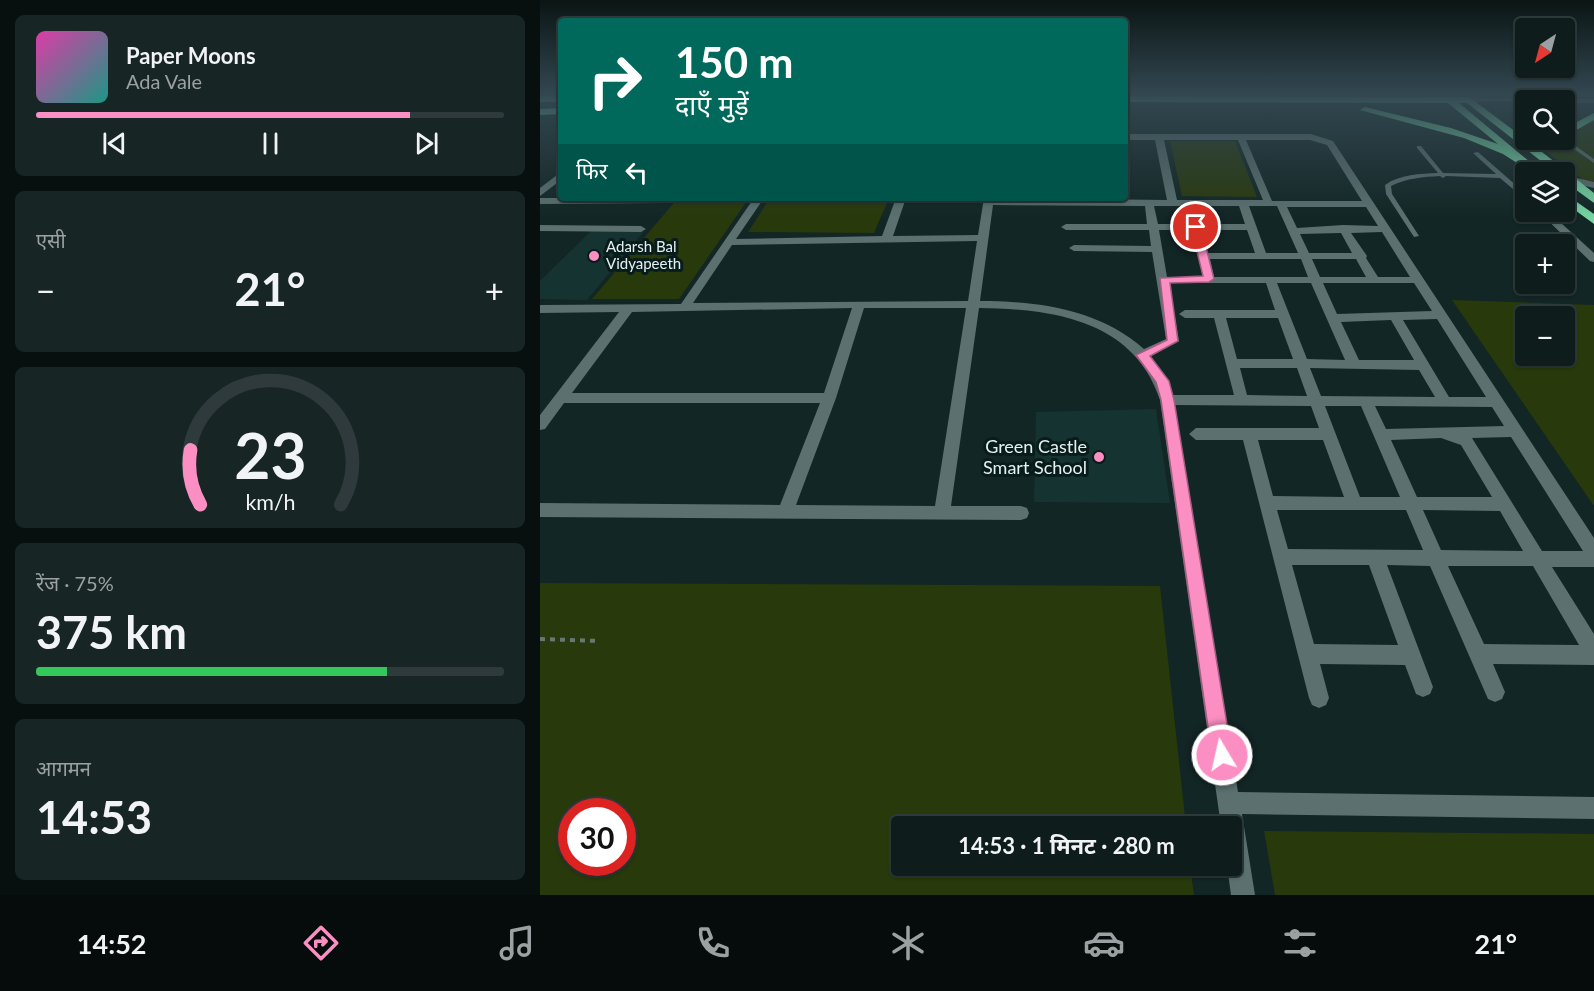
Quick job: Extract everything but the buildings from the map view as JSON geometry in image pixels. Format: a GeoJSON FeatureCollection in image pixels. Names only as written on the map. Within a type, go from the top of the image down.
{"type":"FeatureCollection","features":[{"type":"Feature","properties":{"kind":"highway"},"geometry":{"type":"LineString","coordinates":[[1466,136],[1494,145],[1525,162]]}},
{"type":"Feature","properties":{"kind":"highway"},"geometry":{"type":"LineString","coordinates":[[1493,136],[1525,162]]}},
{"type":"Feature","properties":{"kind":"highway"},"geometry":{"type":"LineString","coordinates":[[1516,136],[1548,162]]}},
{"type":"Feature","properties":{"kind":"highway"},"geometry":{"type":"LineString","coordinates":[[1535,152],[1538,150]]}},
{"type":"Feature","properties":{"kind":"highway"},"geometry":{"type":"LineString","coordinates":[[1575,183],[1594,199]]}},
{"type":"Feature","properties":{"kind":"highway"},"geometry":{"type":"LineString","coordinates":[[1575,204],[1594,220]]}},
{"type":"Feature","properties":{"kind":"street"},"geometry":{"type":"LineString","coordinates":[[1128,137],[1311,137],[1328,141],[1594,553]]}},
{"type":"Feature","properties":{"kind":"street"},"geometry":{"type":"LineString","coordinates":[[1159,137],[1173,203]]}},
{"type":"Feature","properties":{"kind":"street"},"geometry":{"type":"LineString","coordinates":[[1241,137],[1275,204],[1294,231],[1354,364]]}},
{"type":"Feature","properties":{"kind":"street"},"geometry":{"type":"LineString","coordinates":[[1575,178],[1594,185]]}},
{"type":"Feature","properties":{"kind":"street"},"geometry":{"type":"LineString","coordinates":[[540,193],[558,180]]}},
{"type":"Feature","properties":{"kind":"street"},"geometry":{"type":"LineString","coordinates":[[540,201],[558,201]]}},
{"type":"Feature","properties":{"kind":"street"},"geometry":{"type":"LineString","coordinates":[[683,309],[757,201]]}},
{"type":"Feature","properties":{"kind":"street"},"geometry":{"type":"LineString","coordinates":[[886,240],[900,201]]}},
{"type":"Feature","properties":{"kind":"street"},"geometry":{"type":"LineString","coordinates":[[942,513],[989,201]]}},
{"type":"Feature","properties":{"kind":"street"},"geometry":{"type":"LineString","coordinates":[[1104,201],[1370,204]]}},
{"type":"Feature","properties":{"kind":"street"},"geometry":{"type":"LineString","coordinates":[[1142,355],[1173,341],[1149,203]]}},
{"type":"Feature","properties":{"kind":"street"},"geometry":{"type":"LineString","coordinates":[[1243,204],[1262,256]]}},
{"type":"Feature","properties":{"kind":"street"},"geometry":{"type":"LineString","coordinates":[[1554,222],[1594,259]]}},
{"type":"Feature","properties":{"kind":"street"},"geometry":{"type":"LineString","coordinates":[[1066,226],[1252,227]]}},
{"type":"Feature","properties":{"kind":"street"},"geometry":{"type":"LineString","coordinates":[[1196,227],[1209,279]]}},
{"type":"Feature","properties":{"kind":"street"},"geometry":{"type":"LineString","coordinates":[[540,228],[641,229]]}},
{"type":"Feature","properties":{"kind":"street"},"geometry":{"type":"LineString","coordinates":[[1294,231],[1343,228],[1385,229]]}},
{"type":"Feature","properties":{"kind":"street"},"geometry":{"type":"LineString","coordinates":[[1343,228],[1362,256],[1374,280]]}},
{"type":"Feature","properties":{"kind":"street"},"geometry":{"type":"LineString","coordinates":[[729,242],[982,238]]}},
{"type":"Feature","properties":{"kind":"street"},"geometry":{"type":"LineString","coordinates":[[1074,248],[1158,249]]}},
{"type":"Feature","properties":{"kind":"street"},"geometry":{"type":"LineString","coordinates":[[1203,256],[1362,256]]}},
{"type":"Feature","properties":{"kind":"street"},"geometry":{"type":"LineString","coordinates":[[1270,279],[1355,504]]}},
{"type":"Feature","properties":{"kind":"street"},"geometry":{"type":"LineString","coordinates":[[1164,280],[1418,280]]}},
{"type":"Feature","properties":{"kind":"street"},"geometry":{"type":"LineString","coordinates":[[785,513],[829,398],[860,304]]}},
{"type":"Feature","properties":{"kind":"street"},"geometry":{"type":"LineString","coordinates":[[540,309],[683,309],[860,304],[972,305],[1050,310],[1074,316],[1118,333],[1142,355],[1162,381],[1167,400],[1243,895]]}},
{"type":"Feature","properties":{"kind":"street"},"geometry":{"type":"LineString","coordinates":[[540,425],[628,309]]}},
{"type":"Feature","properties":{"kind":"street"},"geometry":{"type":"LineString","coordinates":[[1185,314],[1284,314]]}},
{"type":"Feature","properties":{"kind":"street"},"geometry":{"type":"LineString","coordinates":[[1219,314],[1242,401]]}},
{"type":"Feature","properties":{"kind":"street"},"geometry":{"type":"LineString","coordinates":[[1395,315],[1445,402]]}},
{"type":"Feature","properties":{"kind":"street"},"geometry":{"type":"LineString","coordinates":[[1333,318],[1441,315]]}},
{"type":"Feature","properties":{"kind":"street"},"geometry":{"type":"LineString","coordinates":[[1232,363],[1424,364]]}},
{"type":"Feature","properties":{"kind":"street"},"geometry":{"type":"LineString","coordinates":[[560,398],[829,398]]}},
{"type":"Feature","properties":{"kind":"street"},"geometry":{"type":"LineString","coordinates":[[1167,400],[1497,402]]}},
{"type":"Feature","properties":{"kind":"street"},"geometry":{"type":"LineString","coordinates":[[1366,401],[1496,692]]}},
{"type":"Feature","properties":{"kind":"street"},"geometry":{"type":"LineString","coordinates":[[1381,435],[1516,431]]}},
{"type":"Feature","properties":{"kind":"street"},"geometry":{"type":"LineString","coordinates":[[1196,434],[1254,435],[1260,432],[1329,434]]}},
{"type":"Feature","properties":{"kind":"street"},"geometry":{"type":"LineString","coordinates":[[1450,433],[1472,447],[1594,654]]}},
{"type":"Feature","properties":{"kind":"street"},"geometry":{"type":"LineString","coordinates":[[1254,435],[1251,441],[1319,698]]}},
{"type":"Feature","properties":{"kind":"street"},"geometry":{"type":"LineString","coordinates":[[1268,503],[1505,504]]}},
{"type":"Feature","properties":{"kind":"street"},"geometry":{"type":"LineString","coordinates":[[540,510],[1021,513]]}},
{"type":"Feature","properties":{"kind":"street"},"geometry":{"type":"LineString","coordinates":[[1282,557],[1594,559]]}},
{"type":"Feature","properties":{"kind":"street"},"geometry":{"type":"LineString","coordinates":[[1375,558],[1423,687]]}},
{"type":"Feature","properties":{"kind":"street"},"geometry":{"type":"LineString","coordinates":[[1308,654],[1411,655]]}},
{"type":"Feature","properties":{"kind":"street"},"geometry":{"type":"LineString","coordinates":[[1479,654],[1594,654]]}},
{"type":"Feature","properties":{"kind":"street"},"geometry":{"type":"LineString","coordinates":[[1229,803],[1594,808]]}},
{"type":"Feature","properties":{"kind":"lane"},"geometry":{"type":"LineString","coordinates":[[1419,147],[1443,176]]}},
{"type":"Feature","properties":{"kind":"lane"},"geometry":{"type":"LineString","coordinates":[[1575,148],[1594,161]]}},
{"type":"Feature","properties":{"kind":"lane"},"geometry":{"type":"LineString","coordinates":[[1476,153],[1515,189]]}},
{"type":"Feature","properties":{"kind":"lane"},"geometry":{"type":"LineString","coordinates":[[1416,236],[1389,194],[1388,185],[1404,177],[1500,176]]}},
{"type":"Feature","properties":{"kind":"path"},"geometry":{"type":"LineString","coordinates":[[540,639],[599,641]]}},
{"type":"Feature","properties":{"kind":"shaded area","name":"Adarsh Bal Vidyapeeth"},"geometry":{"type":"Polygon","coordinates":[[[591,231],[644,231],[587,300],[540,299],[540,281],[591,231]]]}},
{"type":"Feature","properties":{"kind":"shaded area","name":"Green Castle Smart School"},"geometry":{"type":"Polygon","coordinates":[[[1156,409],[1170,503],[1034,502],[1036,412],[1156,409]]]}},
{"type":"Feature","properties":{"kind":"green space"},"geometry":{"type":"Polygon","coordinates":[[[1575,136],[1594,136],[1594,188],[1575,174],[1575,162],[1560,162],[1544,150],[1575,150],[1575,136]]]}},
{"type":"Feature","properties":{"kind":"green space"},"geometry":{"type":"Polygon","coordinates":[[[1170,141],[1235,141],[1257,197],[1182,196],[1170,141]]]}},
{"type":"Feature","properties":{"kind":"green space"},"geometry":{"type":"Polygon","coordinates":[[[675,201],[747,201],[679,299],[592,299],[675,201]]]}},
{"type":"Feature","properties":{"kind":"green space"},"geometry":{"type":"Polygon","coordinates":[[[768,201],[888,201],[874,233],[748,232],[768,201]]]}},
{"type":"Feature","properties":{"kind":"green space"},"geometry":{"type":"Polygon","coordinates":[[[1452,300],[1594,305],[1594,506],[1452,300]]]}},
{"type":"Feature","properties":{"kind":"green space"},"geometry":{"type":"Polygon","coordinates":[[[540,583],[1160,586],[1185,816],[891,816],[891,876],[1191,876],[1194,895],[540,895],[540,583]]]}},
{"type":"Feature","properties":{"kind":"green space"},"geometry":{"type":"Polygon","coordinates":[[[1264,831],[1594,834],[1594,895],[1275,895],[1264,831]]]}},
{"type":"Feature","properties":{"kind":"place","name":"Adarsh Bal Vidyapeeth"},"geometry":{"type":"Point","coordinates":[594,256]}},
{"type":"Feature","properties":{"kind":"place","name":"Green Castle Smart School"},"geometry":{"type":"Point","coordinates":[1099,457]}},
{"type":"Feature","properties":{"kind":"route"},"geometry":{"type":"LineString","coordinates":[[1196,227],[1209,279],[1164,280],[1173,341],[1142,355],[1162,381],[1167,400],[1222,755]]}}]}
